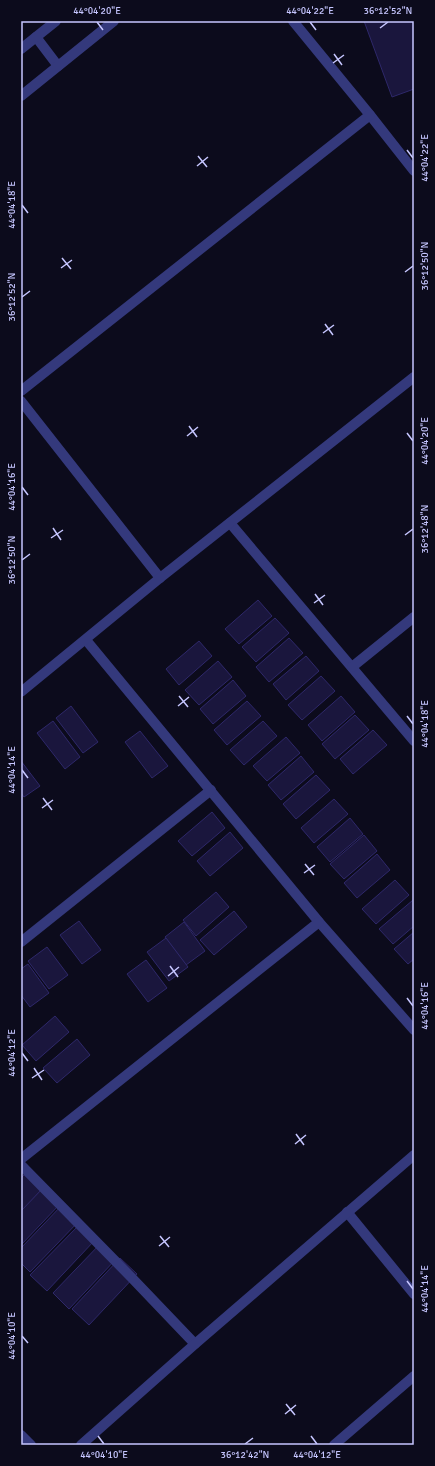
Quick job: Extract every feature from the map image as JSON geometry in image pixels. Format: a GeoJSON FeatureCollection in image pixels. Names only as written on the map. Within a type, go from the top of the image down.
{"type":"FeatureCollection","features":[{"type":"Feature","properties":{"kind":"street"},"geometry":{"type":"LineString","coordinates":[[21,49],[56,21]]}},
{"type":"Feature","properties":{"kind":"street"},"geometry":{"type":"LineString","coordinates":[[21,96],[114,21]]}},
{"type":"Feature","properties":{"kind":"street"},"geometry":{"type":"LineString","coordinates":[[293,21],[414,171]]}},
{"type":"Feature","properties":{"kind":"street"},"geometry":{"type":"LineString","coordinates":[[36,37],[58,66]]}},
{"type":"Feature","properties":{"kind":"street"},"geometry":{"type":"LineString","coordinates":[[21,391],[370,115]]}},
{"type":"Feature","properties":{"kind":"street"},"geometry":{"type":"LineString","coordinates":[[21,692],[160,578],[414,377]]}},
{"type":"Feature","properties":{"kind":"street"},"geometry":{"type":"LineString","coordinates":[[21,401],[160,578]]}},
{"type":"Feature","properties":{"kind":"street"},"geometry":{"type":"LineString","coordinates":[[230,523],[414,741]]}},
{"type":"Feature","properties":{"kind":"street"},"geometry":{"type":"LineString","coordinates":[[352,667],[414,617]]}},
{"type":"Feature","properties":{"kind":"street"},"geometry":{"type":"LineString","coordinates":[[86,640],[319,922],[414,1030]]}},
{"type":"Feature","properties":{"kind":"street"},"geometry":{"type":"LineString","coordinates":[[21,942],[211,790]]}},
{"type":"Feature","properties":{"kind":"street"},"geometry":{"type":"LineString","coordinates":[[21,1159],[319,922]]}},
{"type":"Feature","properties":{"kind":"street"},"geometry":{"type":"LineString","coordinates":[[80,1445],[194,1344],[414,1155]]}},
{"type":"Feature","properties":{"kind":"street"},"geometry":{"type":"LineString","coordinates":[[21,1166],[131,1277],[194,1344]]}},
{"type":"Feature","properties":{"kind":"street"},"geometry":{"type":"LineString","coordinates":[[347,1212],[414,1294]]}},
{"type":"Feature","properties":{"kind":"street"},"geometry":{"type":"LineString","coordinates":[[334,1445],[414,1376]]}},
{"type":"Feature","properties":{"kind":"street"},"geometry":{"type":"LineString","coordinates":[[21,1435],[31,1445]]}},
{"type":"Feature","properties":{"kind":"building"},"geometry":{"type":"Polygon","coordinates":[[[364,21],[414,21],[414,89],[392,97],[364,21]]]}},
{"type":"Feature","properties":{"kind":"building"},"geometry":{"type":"Polygon","coordinates":[[[258,600],[272,616],[239,644],[225,629],[258,600]]]}},
{"type":"Feature","properties":{"kind":"building"},"geometry":{"type":"Polygon","coordinates":[[[275,618],[289,633],[256,662],[242,647],[275,618]]]}},
{"type":"Feature","properties":{"kind":"building"},"geometry":{"type":"Polygon","coordinates":[[[289,638],[303,653],[269,682],[256,667],[289,638]]]}},
{"type":"Feature","properties":{"kind":"building"},"geometry":{"type":"Polygon","coordinates":[[[199,641],[212,656],[179,685],[166,669],[199,641]]]}},
{"type":"Feature","properties":{"kind":"building"},"geometry":{"type":"Polygon","coordinates":[[[306,656],[319,671],[286,700],[273,684],[306,656]]]}},
{"type":"Feature","properties":{"kind":"building"},"geometry":{"type":"Polygon","coordinates":[[[218,661],[232,677],[199,705],[185,690],[218,661]]]}},
{"type":"Feature","properties":{"kind":"building"},"geometry":{"type":"Polygon","coordinates":[[[321,676],[335,691],[302,720],[288,705],[321,676]]]}},
{"type":"Feature","properties":{"kind":"building"},"geometry":{"type":"Polygon","coordinates":[[[233,680],[246,696],[213,724],[200,709],[233,680]]]}},
{"type":"Feature","properties":{"kind":"building"},"geometry":{"type":"Polygon","coordinates":[[[341,696],[355,712],[322,741],[308,725],[341,696]]]}},
{"type":"Feature","properties":{"kind":"building"},"geometry":{"type":"Polygon","coordinates":[[[247,701],[261,716],[227,745],[214,730],[247,701]]]}},
{"type":"Feature","properties":{"kind":"building"},"geometry":{"type":"Polygon","coordinates":[[[71,706],[98,742],[83,753],[56,718],[71,706]]]}},
{"type":"Feature","properties":{"kind":"building"},"geometry":{"type":"Polygon","coordinates":[[[355,715],[369,730],[335,759],[322,744],[355,715]]]}},
{"type":"Feature","properties":{"kind":"building"},"geometry":{"type":"Polygon","coordinates":[[[53,721],[80,757],[65,769],[37,733],[53,721]]]}},
{"type":"Feature","properties":{"kind":"building"},"geometry":{"type":"Polygon","coordinates":[[[263,721],[277,736],[244,765],[230,750],[263,721]]]}},
{"type":"Feature","properties":{"kind":"building"},"geometry":{"type":"Polygon","coordinates":[[[373,730],[387,745],[353,774],[340,759],[373,730]]]}},
{"type":"Feature","properties":{"kind":"building"},"geometry":{"type":"Polygon","coordinates":[[[140,731],[168,766],[152,778],[125,742],[140,731]]]}},
{"type":"Feature","properties":{"kind":"building"},"geometry":{"type":"Polygon","coordinates":[[[286,737],[300,753],[267,781],[253,766],[286,737]]]}},
{"type":"Feature","properties":{"kind":"building"},"geometry":{"type":"Polygon","coordinates":[[[301,756],[314,772],[281,800],[268,785],[301,756]]]}},
{"type":"Feature","properties":{"kind":"building"},"geometry":{"type":"Polygon","coordinates":[[[21,761],[40,786],[24,797],[21,793],[21,761]]]}},
{"type":"Feature","properties":{"kind":"building"},"geometry":{"type":"Polygon","coordinates":[[[316,775],[330,790],[296,819],[283,804],[316,775]]]}},
{"type":"Feature","properties":{"kind":"building"},"geometry":{"type":"Polygon","coordinates":[[[334,799],[348,814],[314,843],[301,828],[334,799]]]}},
{"type":"Feature","properties":{"kind":"building"},"geometry":{"type":"Polygon","coordinates":[[[212,812],[225,828],[192,856],[178,841],[212,812]]]}},
{"type":"Feature","properties":{"kind":"building"},"geometry":{"type":"Polygon","coordinates":[[[350,818],[363,834],[330,862],[317,847],[350,818]]]}},
{"type":"Feature","properties":{"kind":"building"},"geometry":{"type":"Polygon","coordinates":[[[230,832],[243,848],[210,876],[197,861],[230,832]]]}},
{"type":"Feature","properties":{"kind":"building"},"geometry":{"type":"Polygon","coordinates":[[[364,835],[377,851],[344,879],[330,864],[364,835]]]}},
{"type":"Feature","properties":{"kind":"building"},"geometry":{"type":"Polygon","coordinates":[[[377,854],[390,870],[357,898],[344,883],[377,854]]]}},
{"type":"Feature","properties":{"kind":"building"},"geometry":{"type":"Polygon","coordinates":[[[395,880],[409,895],[376,924],[362,909],[395,880]]]}},
{"type":"Feature","properties":{"kind":"building"},"geometry":{"type":"Polygon","coordinates":[[[216,892],[229,907],[196,936],[183,920],[216,892]]]}},
{"type":"Feature","properties":{"kind":"building"},"geometry":{"type":"Polygon","coordinates":[[[413,900],[414,926],[393,944],[379,929],[413,900]]]}},
{"type":"Feature","properties":{"kind":"building"},"geometry":{"type":"Polygon","coordinates":[[[234,911],[247,927],[214,955],[200,940],[234,911]]]}},
{"type":"Feature","properties":{"kind":"building"},"geometry":{"type":"Polygon","coordinates":[[[79,921],[101,950],[82,964],[60,935],[79,921]]]}},
{"type":"Feature","properties":{"kind":"building"},"geometry":{"type":"Polygon","coordinates":[[[184,922],[205,951],[186,965],[165,937],[184,922]]]}},
{"type":"Feature","properties":{"kind":"building"},"geometry":{"type":"Polygon","coordinates":[[[414,932],[414,959],[408,964],[394,949],[414,932]]]}},
{"type":"Feature","properties":{"kind":"building"},"geometry":{"type":"Polygon","coordinates":[[[166,938],[188,967],[169,981],[147,952],[166,938]]]}},
{"type":"Feature","properties":{"kind":"building"},"geometry":{"type":"Polygon","coordinates":[[[47,947],[68,975],[49,989],[28,961],[47,947]]]}},
{"type":"Feature","properties":{"kind":"building"},"geometry":{"type":"Polygon","coordinates":[[[146,960],[167,988],[148,1002],[127,974],[146,960]]]}},
{"type":"Feature","properties":{"kind":"building"},"geometry":{"type":"Polygon","coordinates":[[[28,964],[49,993],[30,1007],[21,995],[21,969],[28,964]]]}},
{"type":"Feature","properties":{"kind":"building"},"geometry":{"type":"Polygon","coordinates":[[[55,1016],[69,1032],[36,1061],[22,1045],[55,1016]]]}},
{"type":"Feature","properties":{"kind":"building"},"geometry":{"type":"Polygon","coordinates":[[[77,1039],[90,1055],[57,1083],[43,1068],[77,1039]]]}},
{"type":"Feature","properties":{"kind":"building"},"geometry":{"type":"Polygon","coordinates":[[[29,1170],[45,1186],[21,1212],[21,1178],[29,1170]]]}},
{"type":"Feature","properties":{"kind":"building"},"geometry":{"type":"Polygon","coordinates":[[[44,1187],[61,1203],[21,1245],[21,1211],[44,1187]]]}},
{"type":"Feature","properties":{"kind":"building"},"geometry":{"type":"Polygon","coordinates":[[[62,1205],[79,1221],[30,1272],[21,1263],[21,1248],[62,1205]]]}},
{"type":"Feature","properties":{"kind":"building"},"geometry":{"type":"Polygon","coordinates":[[[79,1225],[95,1240],[47,1291],[30,1275],[79,1225]]]}},
{"type":"Feature","properties":{"kind":"building"},"geometry":{"type":"Polygon","coordinates":[[[101,1243],[117,1258],[69,1309],[53,1293],[101,1243]]]}},
{"type":"Feature","properties":{"kind":"building"},"geometry":{"type":"Polygon","coordinates":[[[120,1258],[137,1274],[89,1325],[72,1309],[120,1258]]]}}]}
